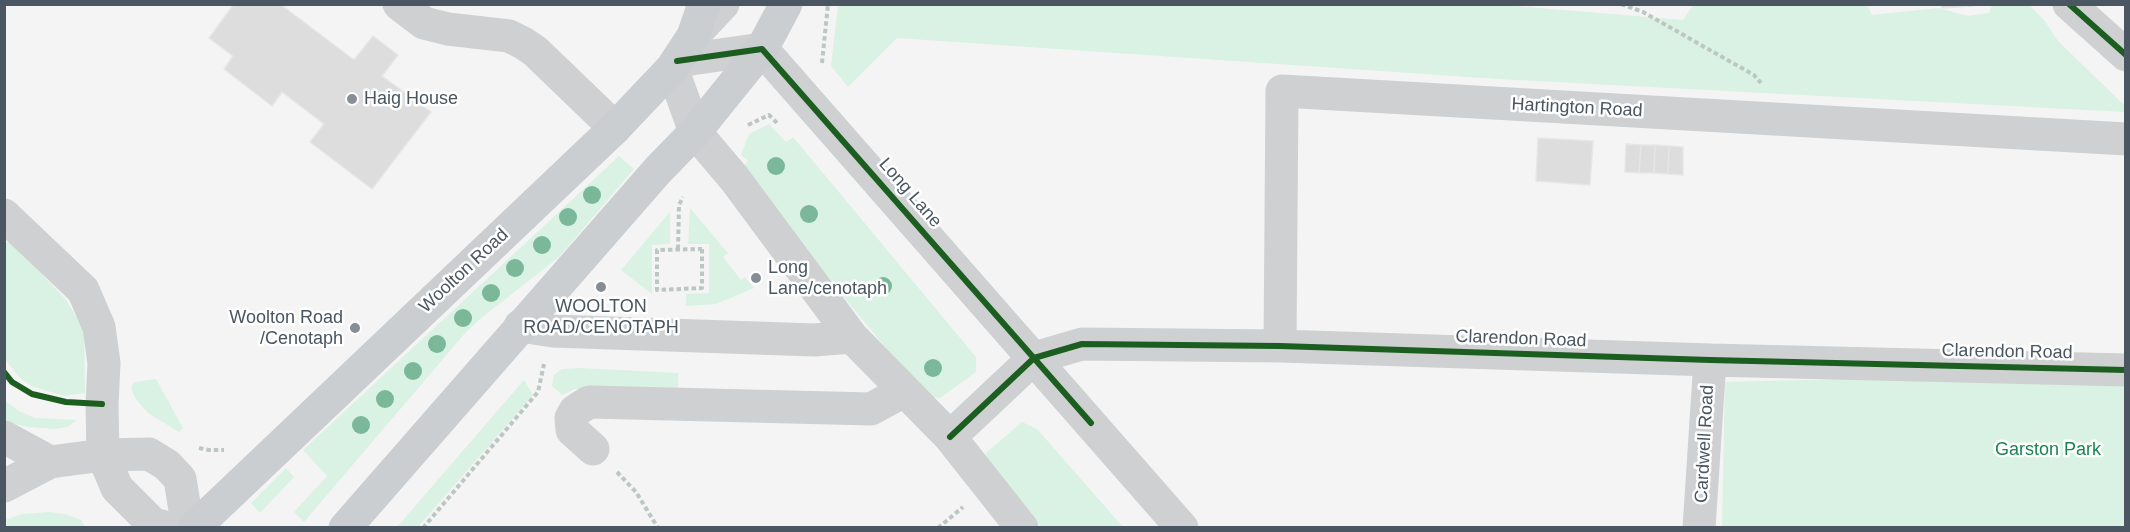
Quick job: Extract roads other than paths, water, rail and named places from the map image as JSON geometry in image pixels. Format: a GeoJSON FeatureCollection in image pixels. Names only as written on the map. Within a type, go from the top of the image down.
{"type":"FeatureCollection","features":[{"type":"Feature","properties":{"kind":"main road"},"geometry":{"type":"LineString","coordinates":[[680,55],[704,4]]}},
{"type":"Feature","properties":{"kind":"main road"},"geometry":{"type":"LineString","coordinates":[[345,528],[519,326],[658,170],[695,132],[762,49],[786,4]]}},
{"type":"Feature","properties":{"kind":"main road","name":"Woolton Road"},"geometry":{"type":"LineString","coordinates":[[194,528],[615,128],[680,55]]}},
{"type":"Feature","properties":{"kind":"street"},"geometry":{"type":"LineString","coordinates":[[399,4],[424,22],[448,29],[509,36],[523,43],[543,58],[615,128]]}},
{"type":"Feature","properties":{"kind":"street","name":"Woolton Road"},"geometry":{"type":"LineString","coordinates":[[680,55],[723,4]]}},
{"type":"Feature","properties":{"kind":"street"},"geometry":{"type":"LineString","coordinates":[[2079,14],[2126,56]]}},
{"type":"Feature","properties":{"kind":"street"},"geometry":{"type":"LineString","coordinates":[[762,49],[680,55],[695,132],[734,178],[852,337],[950,437],[1022,528]]}},
{"type":"Feature","properties":{"kind":"street","name":"Long Lane"},"geometry":{"type":"LineString","coordinates":[[762,49],[1182,528]]}},
{"type":"Feature","properties":{"kind":"street","name":"Hartington Road"},"geometry":{"type":"LineString","coordinates":[[1280,346],[1282,91],[2126,139]]}},
{"type":"Feature","properties":{"kind":"street"},"geometry":{"type":"LineString","coordinates":[[4,215],[83,290],[99,327],[104,363],[103,454],[117,489],[153,524],[169,528]]}},
{"type":"Feature","properties":{"kind":"street"},"geometry":{"type":"LineString","coordinates":[[519,326],[553,331],[814,340],[852,337]]}},
{"type":"Feature","properties":{"kind":"street","name":"Clarendon Road"},"geometry":{"type":"LineString","coordinates":[[950,437],[1034,358],[1082,344],[1280,346],[1710,360],[2126,370]]}},
{"type":"Feature","properties":{"kind":"street","name":"Cardwell Road"},"geometry":{"type":"LineString","coordinates":[[1699,528],[1710,360]]}},
{"type":"Feature","properties":{"kind":"street"},"geometry":{"type":"LineString","coordinates":[[593,449],[572,430],[571,418],[575,411],[589,402],[871,409],[904,391]]}},
{"type":"Feature","properties":{"kind":"street"},"geometry":{"type":"LineString","coordinates":[[4,438],[50,462]]}},
{"type":"Feature","properties":{"kind":"street"},"geometry":{"type":"LineString","coordinates":[[4,486],[50,462],[103,454],[149,454],[166,465],[180,479],[188,528]]}},
{"type":"Feature","properties":{"kind":"place","name":"Haig House"},"geometry":{"type":"Point","coordinates":[352,99]}},
{"type":"Feature","properties":{"kind":"place","name":"Long Lane/cenotaph"},"geometry":{"type":"Point","coordinates":[756,278]}},
{"type":"Feature","properties":{"kind":"place","name":"WOOLTON ROAD/CENOTAPH"},"geometry":{"type":"Point","coordinates":[601,287]}},
{"type":"Feature","properties":{"kind":"place","name":"Woolton Road /Cenotaph"},"geometry":{"type":"Point","coordinates":[355,328]}},
{"type":"Feature","properties":{"kind":"park label","name":"Garston Park"},"geometry":{"type":"Point","coordinates":[2048,450]}}]}
